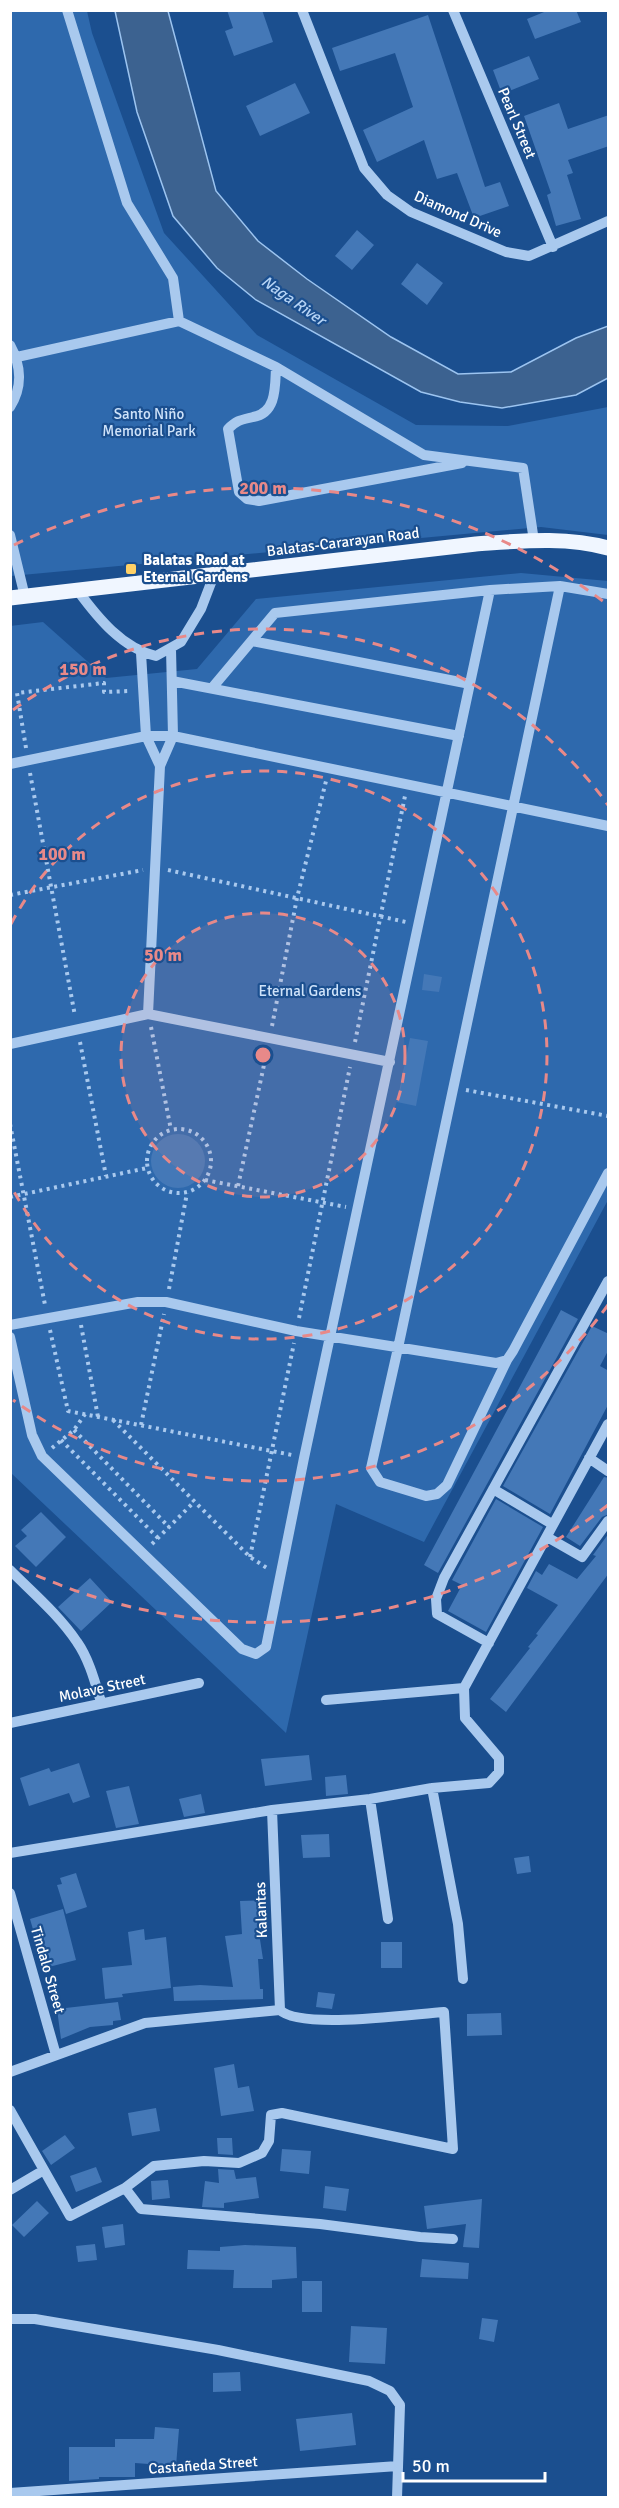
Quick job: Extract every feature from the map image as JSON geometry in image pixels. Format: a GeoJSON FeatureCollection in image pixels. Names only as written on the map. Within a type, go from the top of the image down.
{"type":"FeatureCollection","features":[{"type":"Feature","properties":{"kind":"main road","name":"Balatas-Cararayan Road"},"geometry":{"type":"LineString","coordinates":[[18,597],[476,544],[534,541],[591,543],[609,548]]}},
{"type":"Feature","properties":{"kind":"street"},"geometry":{"type":"LineString","coordinates":[[67,10],[127,203],[173,278],[179,321]]}},
{"type":"Feature","properties":{"kind":"street","name":"Diamond Drive"},"geometry":{"type":"LineString","coordinates":[[302,10],[364,168],[387,195],[411,212],[506,252],[530,256],[609,221]]}},
{"type":"Feature","properties":{"kind":"street","name":"Pearl Street"},"geometry":{"type":"LineString","coordinates":[[453,10],[553,247]]}},
{"type":"Feature","properties":{"kind":"street"},"geometry":{"type":"LineString","coordinates":[[17,357],[179,321],[276,367],[424,455],[523,468],[534,541]]}},
{"type":"Feature","properties":{"kind":"street"},"geometry":{"type":"LineString","coordinates":[[10,345],[17,357],[20,378],[15,399],[10,407]]}},
{"type":"Feature","properties":{"kind":"street"},"geometry":{"type":"LineString","coordinates":[[276,367],[274,398],[268,410],[256,417],[237,419],[228,429],[239,492],[247,499],[259,501],[474,461]]}},
{"type":"Feature","properties":{"kind":"street"},"geometry":{"type":"LineString","coordinates":[[10,535],[18,597]]}},
{"type":"Feature","properties":{"kind":"street"},"geometry":{"type":"LineString","coordinates":[[78,591],[99,618],[141,653],[156,656],[181,642],[201,609],[214,575]]}},
{"type":"Feature","properties":{"kind":"street"},"geometry":{"type":"LineString","coordinates":[[560,586],[371,1468],[380,1482],[426,1496],[437,1494],[447,1485],[507,1360],[609,1173]]}},
{"type":"Feature","properties":{"kind":"street"},"geometry":{"type":"LineString","coordinates":[[212,688],[275,613],[490,590],[560,586],[609,594]]}},
{"type":"Feature","properties":{"kind":"street"},"geometry":{"type":"LineString","coordinates":[[10,1337],[32,1435],[42,1456],[242,1649],[256,1654],[266,1647],[304,1458],[332,1337],[490,590]]}},
{"type":"Feature","properties":{"kind":"street"},"geometry":{"type":"LineString","coordinates":[[252,641],[470,684]]}},
{"type":"Feature","properties":{"kind":"street"},"geometry":{"type":"LineString","coordinates":[[148,1014],[160,766],[173,736],[171,649]]}},
{"type":"Feature","properties":{"kind":"street"},"geometry":{"type":"LineString","coordinates":[[141,653],[146,736],[160,766]]}},
{"type":"Feature","properties":{"kind":"street"},"geometry":{"type":"LineString","coordinates":[[172,681],[459,736]]}},
{"type":"Feature","properties":{"kind":"street"},"geometry":{"type":"LineString","coordinates":[[10,764],[146,736],[173,736],[609,826]]}},
{"type":"Feature","properties":{"kind":"street"},"geometry":{"type":"LineString","coordinates":[[10,1044],[148,1014],[390,1062]]}},
{"type":"Feature","properties":{"kind":"street"},"geometry":{"type":"LineString","coordinates":[[489,1643],[437,1614],[435,1599],[444,1578],[609,1281]]}},
{"type":"Feature","properties":{"kind":"street"},"geometry":{"type":"LineString","coordinates":[[10,1325],[138,1302],[166,1302],[296,1331],[496,1363],[507,1360]]}},
{"type":"Feature","properties":{"kind":"street"},"geometry":{"type":"LineString","coordinates":[[10,1853],[273,1810],[369,1799],[432,1788],[489,1783],[499,1772],[499,1758],[465,1718],[464,1688],[552,1524],[609,1424]]}},
{"type":"Feature","properties":{"kind":"street"},"geometry":{"type":"LineString","coordinates":[[589,1458],[609,1471]]}},
{"type":"Feature","properties":{"kind":"street"},"geometry":{"type":"LineString","coordinates":[[493,1489],[552,1524]]}},
{"type":"Feature","properties":{"kind":"street"},"geometry":{"type":"LineString","coordinates":[[547,1537],[582,1557],[609,1521]]}},
{"type":"Feature","properties":{"kind":"street"},"geometry":{"type":"LineString","coordinates":[[10,1570],[57,1617],[78,1642],[93,1676],[100,1702]]}},
{"type":"Feature","properties":{"kind":"street","name":"Molave Street"},"geometry":{"type":"LineString","coordinates":[[10,1723],[100,1702],[199,1683]]}},
{"type":"Feature","properties":{"kind":"street"},"geometry":{"type":"LineString","coordinates":[[326,1700],[464,1688]]}},
{"type":"Feature","properties":{"kind":"street"},"geometry":{"type":"LineString","coordinates":[[432,1788],[458,1924],[463,1979]]}},
{"type":"Feature","properties":{"kind":"street"},"geometry":{"type":"LineString","coordinates":[[369,1799],[388,1919]]}},
{"type":"Feature","properties":{"kind":"street","name":"Kalantas"},"geometry":{"type":"LineString","coordinates":[[273,1810],[280,2010]]}},
{"type":"Feature","properties":{"kind":"street","name":"Tindalo Street"},"geometry":{"type":"LineString","coordinates":[[10,1893],[15,1929],[56,2055]]}},
{"type":"Feature","properties":{"kind":"street"},"geometry":{"type":"LineString","coordinates":[[10,2073],[145,2023],[280,2010],[285,2015],[294,2018],[330,2020],[444,2012],[453,2148],[282,2113],[271,2115],[269,2141],[262,2153],[239,2163],[204,2161],[154,2166],[125,2188],[70,2216],[10,2110]]}},
{"type":"Feature","properties":{"kind":"street"},"geometry":{"type":"LineString","coordinates":[[10,2190],[44,2170]]}},
{"type":"Feature","properties":{"kind":"street"},"geometry":{"type":"LineString","coordinates":[[125,2188],[141,2209],[320,2224],[453,2239]]}},
{"type":"Feature","properties":{"kind":"street"},"geometry":{"type":"LineString","coordinates":[[10,2319],[35,2319],[218,2350],[369,2381],[390,2391],[400,2405],[397,2498]]}},
{"type":"Feature","properties":{"kind":"street","name":"Castañeda Street"},"geometry":{"type":"LineString","coordinates":[[10,2493],[398,2466]]}},
{"type":"Feature","properties":{"kind":"path"},"geometry":{"type":"LineString","coordinates":[[106,1176],[17,693],[104,683],[104,692],[144,690]]}},
{"type":"Feature","properties":{"kind":"path"},"geometry":{"type":"LineString","coordinates":[[238,1186],[297,898],[329,769]]}},
{"type":"Feature","properties":{"kind":"path"},"geometry":{"type":"LineString","coordinates":[[250,1557],[407,784]]}},
{"type":"Feature","properties":{"kind":"path"},"geometry":{"type":"LineString","coordinates":[[10,896],[156,867],[419,925]]}},
{"type":"Feature","properties":{"kind":"path"},"geometry":{"type":"LineString","coordinates":[[148,1014],[171,1130]]}},
{"type":"Feature","properties":{"kind":"path"},"geometry":{"type":"LineString","coordinates":[[454,1087],[609,1116]]}},
{"type":"Feature","properties":{"kind":"path"},"geometry":{"type":"LineString","coordinates":[[10,1124],[47,1318],[68,1411],[304,1458]]}},
{"type":"Feature","properties":{"kind":"path"},"geometry":{"type":"LineString","coordinates":[[171,1130],[190,1131],[206,1143],[212,1162],[205,1180],[197,1188],[187,1193],[170,1192],[155,1183],[147,1167],[148,1151],[156,1137],[171,1130]]}},
{"type":"Feature","properties":{"kind":"path"},"geometry":{"type":"LineString","coordinates":[[10,1197],[147,1167]]}},
{"type":"Feature","properties":{"kind":"path"},"geometry":{"type":"LineString","coordinates":[[205,1180],[359,1209]]}},
{"type":"Feature","properties":{"kind":"path"},"geometry":{"type":"LineString","coordinates":[[78,1312],[98,1417]]}},
{"type":"Feature","properties":{"kind":"path"},"geometry":{"type":"LineString","coordinates":[[42,1456],[74,1430],[85,1414]]}},
{"type":"Feature","properties":{"kind":"path"},"geometry":{"type":"LineString","coordinates":[[112,1419],[250,1557],[280,1577]]}},
{"type":"Feature","properties":{"kind":"path"},"geometry":{"type":"LineString","coordinates":[[74,1430],[169,1527]]}},
{"type":"Feature","properties":{"kind":"path"},"geometry":{"type":"LineString","coordinates":[[61,1440],[158,1538]]}},
{"type":"Feature","properties":{"kind":"path"},"geometry":{"type":"LineString","coordinates":[[142,1553],[194,1502]]}},
{"type":"Feature","properties":{"kind":"green space","name":"Santo Niño Memorial Park"},"geometry":{"type":"Polygon","coordinates":[[[11,11],[87,11],[92,33],[164,233],[257,335],[416,425],[508,426],[608,407],[608,535],[541,527],[11,576],[11,11]]]}},
{"type":"Feature","properties":{"kind":"green space","name":"Eternal Gardens"},"geometry":{"type":"Polygon","coordinates":[[[521,573],[608,581],[608,1200],[424,1542],[336,1504],[286,1733],[11,1473],[10,626],[43,622],[106,678],[197,669],[256,599],[521,573]]]}},
{"type":"Feature","properties":{"kind":"water","name":"Naga River"},"geometry":{"type":"Polygon","coordinates":[[[115,11],[168,11],[216,191],[258,241],[307,279],[391,337],[458,374],[511,372],[576,338],[608,326],[608,378],[576,395],[502,408],[460,402],[421,392],[256,300],[217,268],[173,216],[137,112],[115,11]]]}},
{"type":"Feature","properties":{"kind":"building"},"geometry":{"type":"Polygon","coordinates":[[[227,10],[262,10],[273,42],[234,56],[225,31],[233,28],[227,10]]]}},
{"type":"Feature","properties":{"kind":"building"},"geometry":{"type":"Polygon","coordinates":[[[549,10],[576,10],[581,22],[535,39],[527,19],[549,10]]]}},
{"type":"Feature","properties":{"kind":"building"},"geometry":{"type":"Polygon","coordinates":[[[428,15],[485,187],[500,182],[509,206],[474,218],[457,173],[437,179],[424,140],[377,162],[363,130],[413,107],[395,53],[340,71],[332,48],[428,15]]]}},
{"type":"Feature","properties":{"kind":"building"},"geometry":{"type":"Polygon","coordinates":[[[529,56],[539,79],[502,94],[493,70],[529,56]]]}},
{"type":"Feature","properties":{"kind":"building"},"geometry":{"type":"Polygon","coordinates":[[[295,83],[310,113],[260,136],[246,106],[295,83]]]}},
{"type":"Feature","properties":{"kind":"building"},"geometry":{"type":"Polygon","coordinates":[[[559,103],[568,129],[609,115],[609,146],[568,160],[573,173],[567,175],[581,219],[556,226],[547,195],[551,193],[524,116],[559,103]]]}},
{"type":"Feature","properties":{"kind":"building"},"geometry":{"type":"Polygon","coordinates":[[[357,230],[374,245],[352,270],[335,256],[357,230]]]}},
{"type":"Feature","properties":{"kind":"building"},"geometry":{"type":"Polygon","coordinates":[[[417,263],[443,283],[427,305],[401,284],[417,263]]]}},
{"type":"Feature","properties":{"kind":"building"},"geometry":{"type":"Polygon","coordinates":[[[424,974],[442,977],[439,992],[422,990],[424,974]]]}},
{"type":"Feature","properties":{"kind":"building"},"geometry":{"type":"Polygon","coordinates":[[[410,1038],[428,1041],[416,1106],[397,1102],[410,1038]]]}},
{"type":"Feature","properties":{"kind":"building"},"geometry":{"type":"Polygon","coordinates":[[[178,1134],[188,1136],[197,1142],[203,1151],[205,1161],[203,1171],[197,1180],[188,1186],[178,1188],[168,1186],[159,1180],[153,1171],[151,1161],[153,1151],[159,1142],[168,1136],[178,1134]]]}},
{"type":"Feature","properties":{"kind":"building"},"geometry":{"type":"Polygon","coordinates":[[[561,1310],[578,1319],[438,1573],[424,1565],[561,1310]]]}},
{"type":"Feature","properties":{"kind":"building"},"geometry":{"type":"Polygon","coordinates":[[[592,1326],[609,1334],[609,1349],[600,1366],[609,1371],[609,1403],[550,1514],[503,1486],[592,1326]]]}},
{"type":"Feature","properties":{"kind":"building"},"geometry":{"type":"Polygon","coordinates":[[[604,1477],[609,1478],[609,1514],[602,1517],[580,1546],[566,1537],[604,1477]]]}},
{"type":"Feature","properties":{"kind":"building"},"geometry":{"type":"Polygon","coordinates":[[[496,1499],[543,1527],[486,1632],[448,1611],[462,1585],[452,1580],[496,1499]]]}},
{"type":"Feature","properties":{"kind":"building"},"geometry":{"type":"Polygon","coordinates":[[[41,1512],[66,1537],[36,1567],[15,1546],[27,1536],[21,1530],[41,1512]]]}},
{"type":"Feature","properties":{"kind":"building"},"geometry":{"type":"Polygon","coordinates":[[[609,1533],[609,1573],[506,1712],[490,1699],[530,1648],[528,1647],[538,1635],[536,1634],[558,1605],[527,1588],[536,1571],[542,1575],[549,1564],[577,1579],[596,1556],[593,1555],[609,1533]]]}},
{"type":"Feature","properties":{"kind":"building"},"geometry":{"type":"Polygon","coordinates":[[[90,1578],[112,1602],[81,1631],[58,1607],[90,1578]]]}},
{"type":"Feature","properties":{"kind":"building"},"geometry":{"type":"Polygon","coordinates":[[[309,1755],[312,1780],[265,1786],[261,1759],[309,1755]]]}},
{"type":"Feature","properties":{"kind":"building"},"geometry":{"type":"Polygon","coordinates":[[[79,1763],[90,1797],[73,1803],[69,1793],[29,1806],[20,1778],[49,1768],[51,1772],[79,1763]]]}},
{"type":"Feature","properties":{"kind":"building"},"geometry":{"type":"Polygon","coordinates":[[[346,1775],[348,1794],[326,1796],[325,1777],[346,1775]]]}},
{"type":"Feature","properties":{"kind":"building"},"geometry":{"type":"Polygon","coordinates":[[[129,1786],[139,1824],[116,1828],[106,1791],[129,1786]]]}},
{"type":"Feature","properties":{"kind":"building"},"geometry":{"type":"Polygon","coordinates":[[[201,1794],[205,1813],[184,1817],[179,1799],[201,1794]]]}},
{"type":"Feature","properties":{"kind":"building"},"geometry":{"type":"Polygon","coordinates":[[[329,1834],[330,1857],[303,1858],[301,1835],[329,1834]]]}},
{"type":"Feature","properties":{"kind":"building"},"geometry":{"type":"Polygon","coordinates":[[[529,1856],[531,1872],[517,1874],[514,1858],[529,1856]]]}},
{"type":"Feature","properties":{"kind":"building"},"geometry":{"type":"Polygon","coordinates":[[[76,1873],[87,1907],[66,1914],[57,1885],[62,1884],[60,1878],[76,1873]]]}},
{"type":"Feature","properties":{"kind":"building"},"geometry":{"type":"Polygon","coordinates":[[[266,1900],[267,1919],[257,1920],[263,1959],[258,1959],[263,1999],[174,2001],[173,1987],[200,1985],[233,1987],[225,1936],[242,1934],[240,1901],[266,1900]]]}},
{"type":"Feature","properties":{"kind":"building"},"geometry":{"type":"Polygon","coordinates":[[[63,1909],[76,1960],[41,1969],[36,1950],[39,1950],[30,1919],[63,1909]]]}},
{"type":"Feature","properties":{"kind":"building"},"geometry":{"type":"Polygon","coordinates":[[[144,1929],[145,1940],[166,1937],[171,1988],[122,1994],[123,1997],[105,1999],[102,1968],[132,1965],[128,1932],[144,1929]]]}},
{"type":"Feature","properties":{"kind":"building"},"geometry":{"type":"Polygon","coordinates":[[[381,1942],[402,1942],[402,1968],[381,1968],[381,1942]]]}},
{"type":"Feature","properties":{"kind":"building"},"geometry":{"type":"Polygon","coordinates":[[[318,1992],[335,1994],[332,2009],[316,2007],[318,1992]]]}},
{"type":"Feature","properties":{"kind":"building"},"geometry":{"type":"Polygon","coordinates":[[[118,2002],[121,2020],[113,2021],[113,2025],[90,2027],[61,2039],[57,2009],[118,2002]]]}},
{"type":"Feature","properties":{"kind":"building"},"geometry":{"type":"Polygon","coordinates":[[[501,2013],[502,2035],[467,2036],[467,2014],[501,2013]]]}},
{"type":"Feature","properties":{"kind":"building"},"geometry":{"type":"Polygon","coordinates":[[[234,2064],[238,2088],[249,2086],[254,2111],[221,2116],[214,2068],[234,2064]]]}},
{"type":"Feature","properties":{"kind":"building"},"geometry":{"type":"Polygon","coordinates":[[[156,2108],[160,2131],[132,2136],[128,2113],[156,2108]]]}},
{"type":"Feature","properties":{"kind":"building"},"geometry":{"type":"Polygon","coordinates":[[[65,2135],[75,2148],[51,2165],[42,2151],[65,2135]]]}},
{"type":"Feature","properties":{"kind":"building"},"geometry":{"type":"Polygon","coordinates":[[[217,2138],[232,2138],[233,2155],[218,2154],[217,2138]]]}},
{"type":"Feature","properties":{"kind":"building"},"geometry":{"type":"Polygon","coordinates":[[[282,2149],[311,2151],[309,2174],[280,2171],[282,2149]]]}},
{"type":"Feature","properties":{"kind":"building"},"geometry":{"type":"Polygon","coordinates":[[[96,2167],[102,2182],[76,2192],[70,2176],[96,2167]]]}},
{"type":"Feature","properties":{"kind":"building"},"geometry":{"type":"Polygon","coordinates":[[[218,2169],[234,2170],[236,2179],[256,2177],[259,2198],[224,2203],[224,2208],[202,2207],[205,2181],[219,2183],[218,2169]]]}},
{"type":"Feature","properties":{"kind":"building"},"geometry":{"type":"Polygon","coordinates":[[[168,2180],[170,2198],[152,2200],[151,2181],[168,2180]]]}},
{"type":"Feature","properties":{"kind":"building"},"geometry":{"type":"Polygon","coordinates":[[[325,2186],[349,2189],[346,2211],[323,2208],[325,2186]]]}},
{"type":"Feature","properties":{"kind":"building"},"geometry":{"type":"Polygon","coordinates":[[[482,2199],[479,2248],[463,2247],[466,2224],[427,2229],[424,2206],[482,2199]]]}},
{"type":"Feature","properties":{"kind":"building"},"geometry":{"type":"Polygon","coordinates":[[[37,2201],[49,2213],[24,2237],[12,2225],[37,2201]]]}},
{"type":"Feature","properties":{"kind":"building"},"geometry":{"type":"Polygon","coordinates":[[[123,2224],[125,2245],[105,2248],[102,2227],[123,2224]]]}},
{"type":"Feature","properties":{"kind":"building"},"geometry":{"type":"Polygon","coordinates":[[[95,2244],[97,2260],[78,2262],[76,2246],[95,2244]]]}},
{"type":"Feature","properties":{"kind":"building"},"geometry":{"type":"Polygon","coordinates":[[[245,2245],[296,2247],[297,2278],[272,2280],[272,2288],[233,2288],[234,2270],[187,2269],[188,2250],[220,2251],[220,2247],[245,2245]]]}},
{"type":"Feature","properties":{"kind":"building"},"geometry":{"type":"Polygon","coordinates":[[[422,2259],[469,2263],[468,2279],[420,2277],[422,2259]]]}},
{"type":"Feature","properties":{"kind":"building"},"geometry":{"type":"Polygon","coordinates":[[[302,2281],[322,2281],[322,2312],[302,2312],[302,2281]]]}},
{"type":"Feature","properties":{"kind":"building"},"geometry":{"type":"Polygon","coordinates":[[[482,2318],[498,2320],[494,2342],[479,2339],[482,2318]]]}},
{"type":"Feature","properties":{"kind":"building"},"geometry":{"type":"Polygon","coordinates":[[[351,2326],[387,2328],[385,2364],[349,2362],[351,2326]]]}},
{"type":"Feature","properties":{"kind":"building"},"geometry":{"type":"Polygon","coordinates":[[[240,2372],[241,2391],[213,2392],[213,2373],[240,2372]]]}},
{"type":"Feature","properties":{"kind":"building"},"geometry":{"type":"Polygon","coordinates":[[[352,2413],[356,2445],[300,2451],[296,2419],[352,2413]]]}},
{"type":"Feature","properties":{"kind":"building"},"geometry":{"type":"Polygon","coordinates":[[[155,2427],[179,2429],[176,2466],[135,2463],[135,2477],[99,2477],[99,2479],[69,2481],[69,2447],[115,2447],[115,2439],[154,2439],[155,2427]]]}},
{"type":"Feature","properties":{"kind":"place","name":"Balatas Road at Eternal Gardens"},"geometry":{"type":"Point","coordinates":[131,569]}}]}
